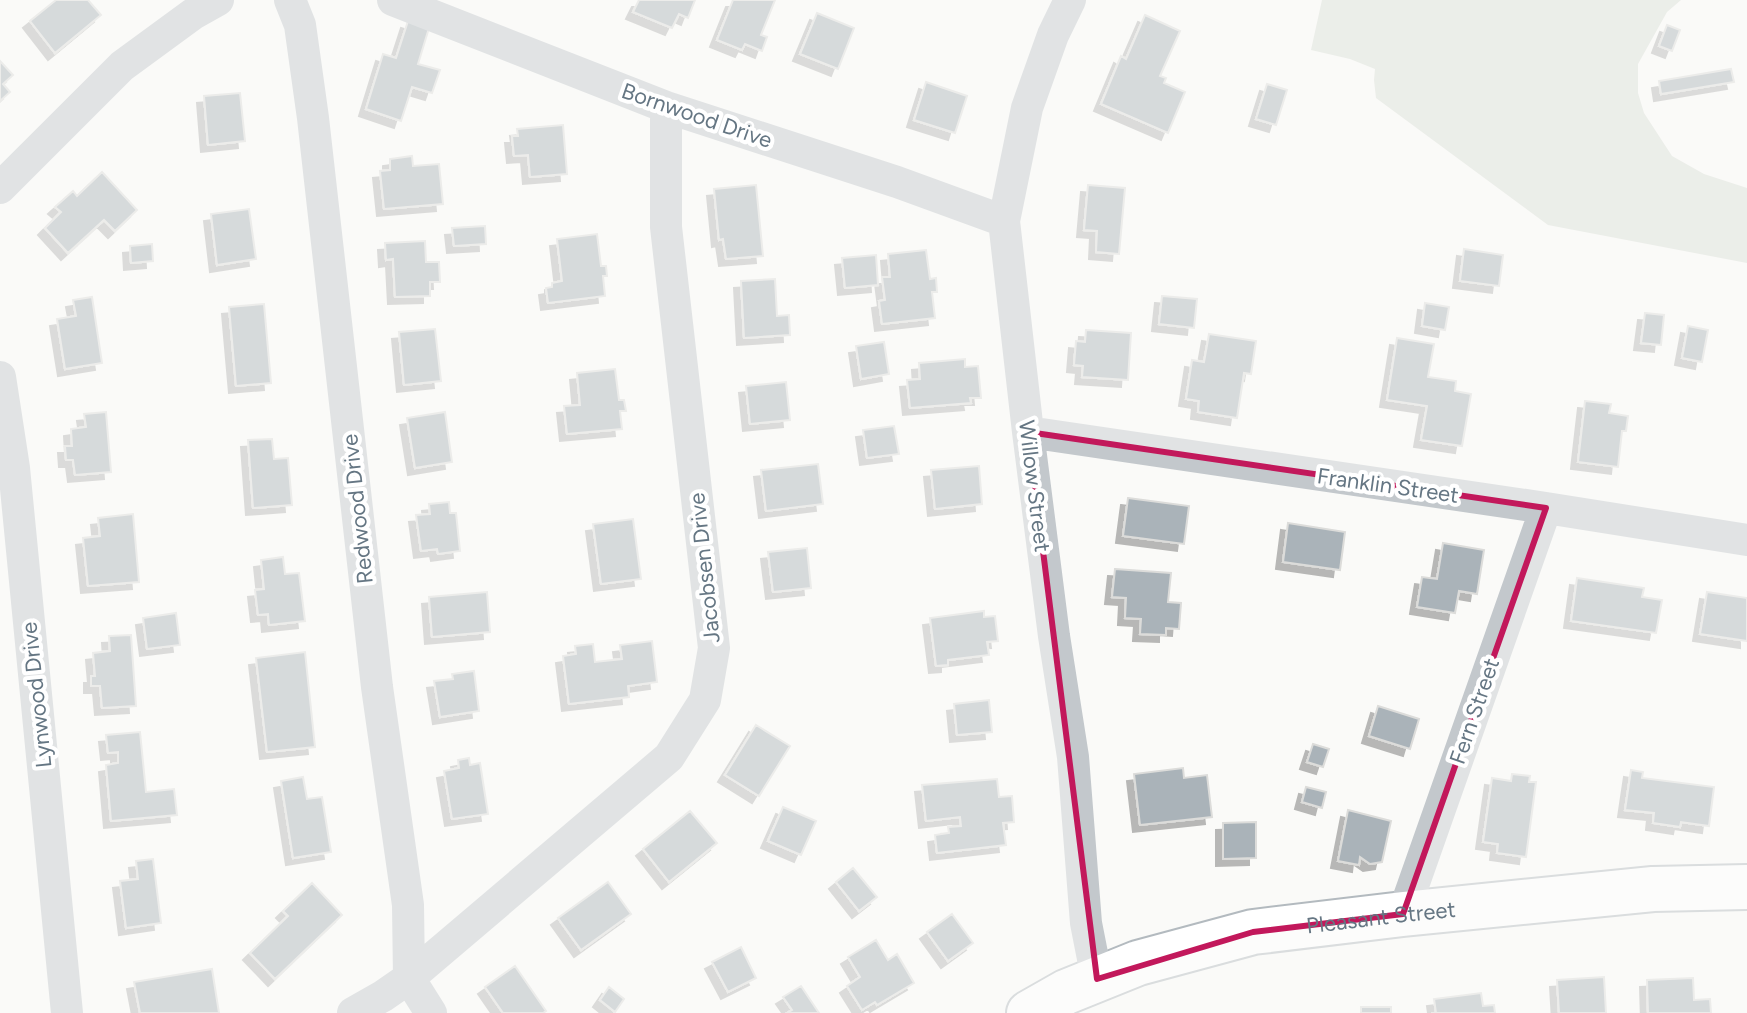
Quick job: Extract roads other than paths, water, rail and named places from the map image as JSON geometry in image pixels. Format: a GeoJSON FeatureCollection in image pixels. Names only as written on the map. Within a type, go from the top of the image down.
{"type":"FeatureCollection","features":[{"type":"Feature","properties":{"kind":"street"},"geometry":{"type":"LineString","coordinates":[[0,188],[122,66],[193,14],[218,0]]}},
{"type":"Feature","properties":{"kind":"street","name":"Redwood Drive"},"geometry":{"type":"LineString","coordinates":[[290,0],[300,25],[313,118],[377,687],[408,905],[409,978]]}},
{"type":"Feature","properties":{"kind":"street","name":"Bornwood Drive"},"geometry":{"type":"LineString","coordinates":[[393,0],[666,107],[897,182],[1004,221]]}},
{"type":"Feature","properties":{"kind":"street","name":"Willow Street"},"geometry":{"type":"LineString","coordinates":[[1070,0],[1053,35],[1027,108],[1004,221],[1054,636],[1073,757],[1086,923],[1097,979]]}},
{"type":"Feature","properties":{"kind":"street","name":"Jacobsen Drive"},"geometry":{"type":"LineString","coordinates":[[353,1013],[409,978],[669,757],[705,700],[714,648],[666,227],[666,107]]}},
{"type":"Feature","properties":{"kind":"street","name":"Lynwood Drive"},"geometry":{"type":"LineString","coordinates":[[0,377],[14,468],[67,1013]]}},
{"type":"Feature","properties":{"kind":"street","name":"Franklin Street"},"geometry":{"type":"LineString","coordinates":[[1028,432],[1747,540]]}},
{"type":"Feature","properties":{"kind":"street","name":"Fern Street"},"geometry":{"type":"LineString","coordinates":[[1403,914],[1546,508]]}},
{"type":"Feature","properties":{"kind":"street","name":"Pleasant Street"},"geometry":{"type":"LineString","coordinates":[[1029,1013],[1066,992],[1138,963],[1253,932],[1653,889],[1747,887]]}},
{"type":"Feature","properties":{"kind":"street"},"geometry":{"type":"LineString","coordinates":[[409,978],[431,1013]]}}]}
